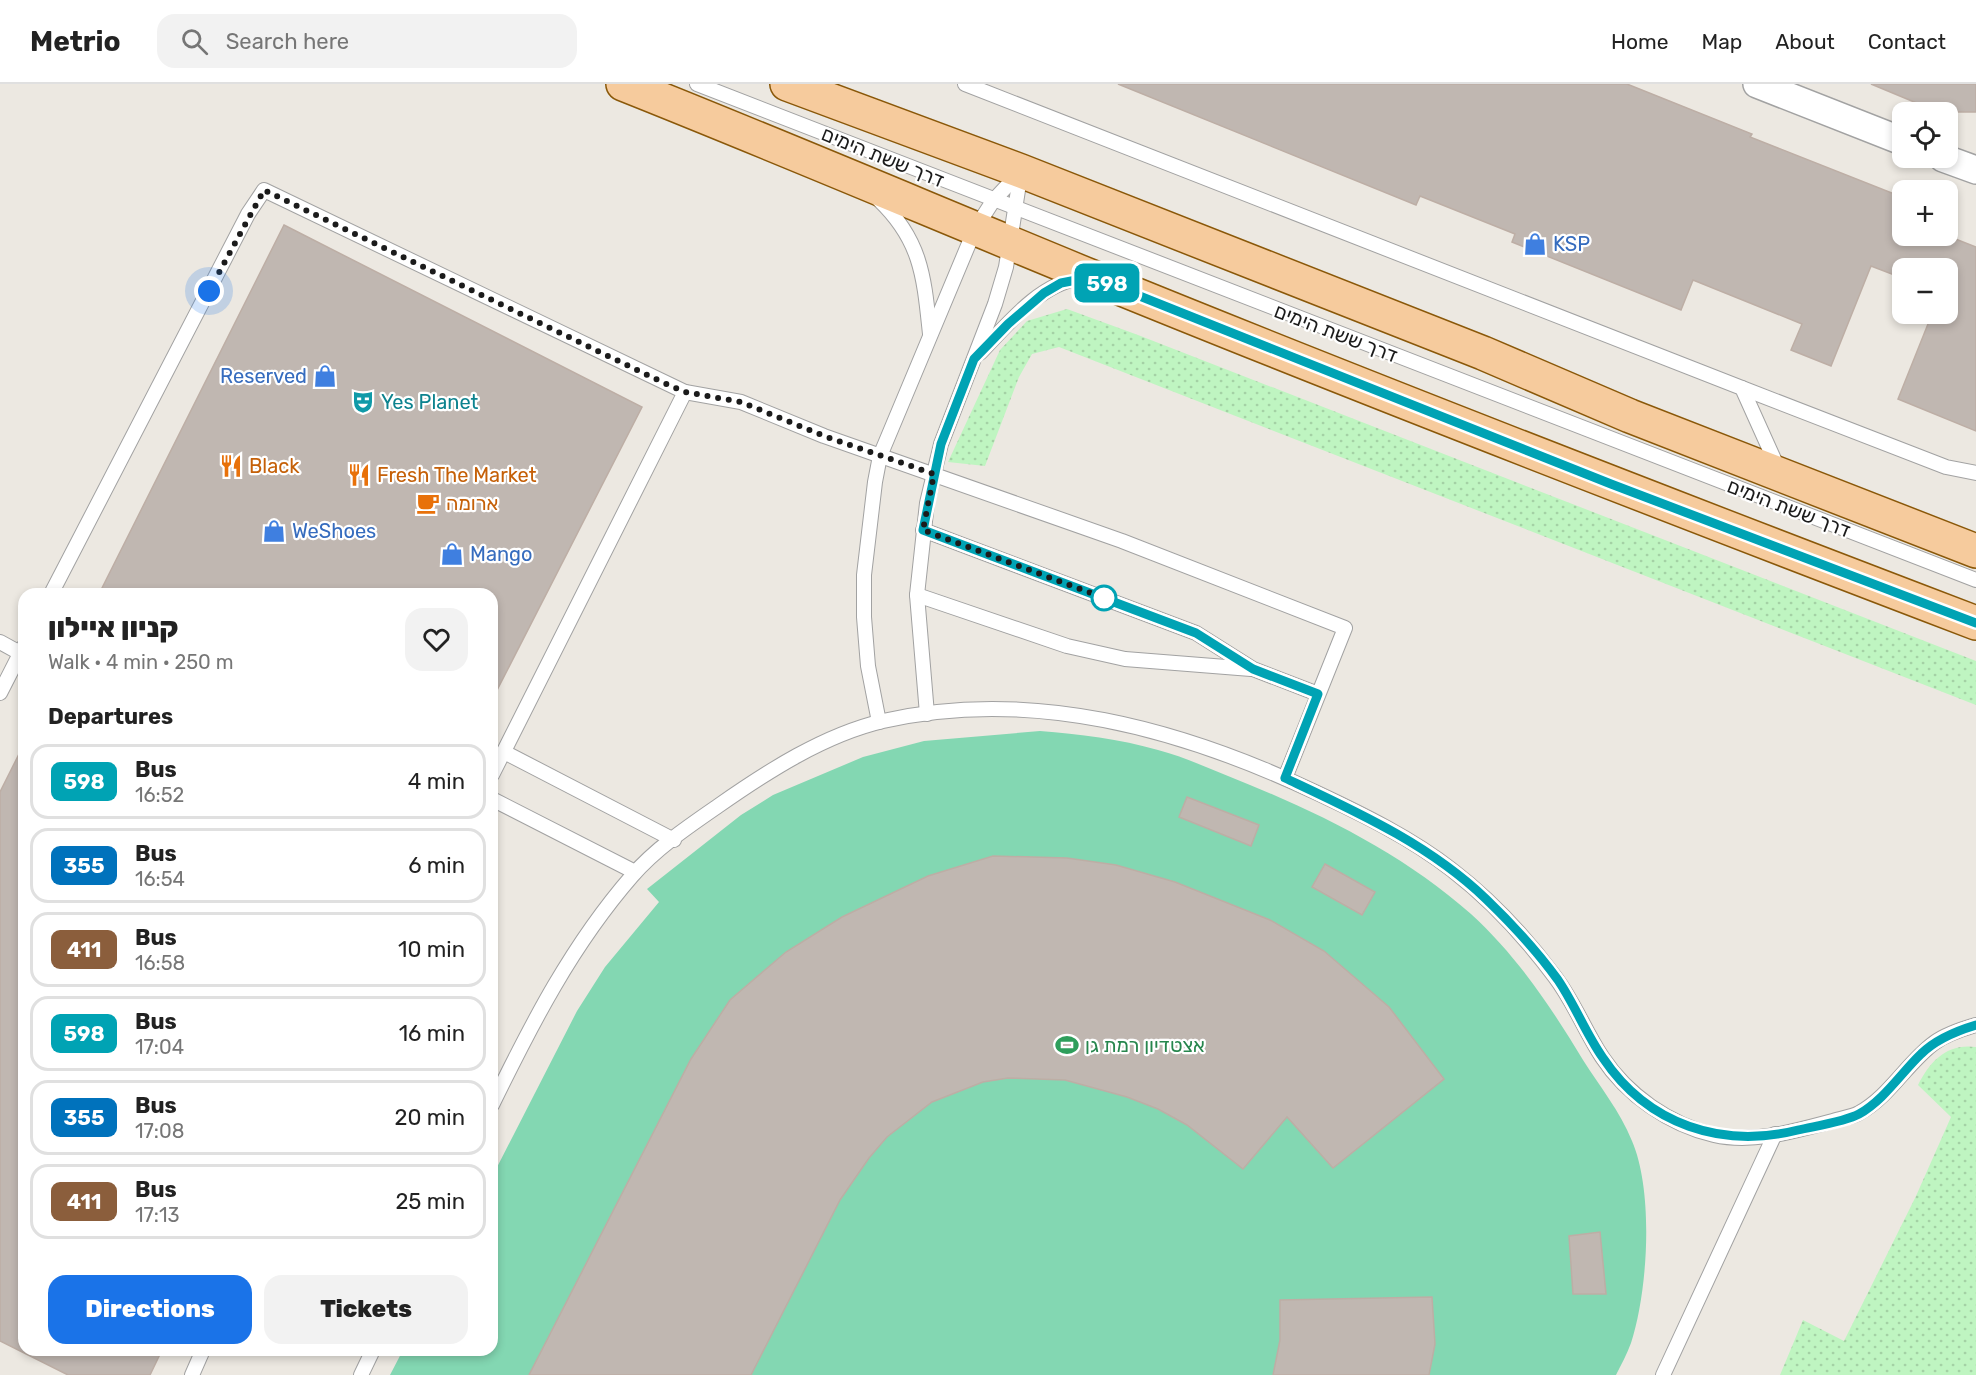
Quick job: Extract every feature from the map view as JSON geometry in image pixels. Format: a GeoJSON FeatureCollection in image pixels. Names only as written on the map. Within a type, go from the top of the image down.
{"type":"FeatureCollection","features":[{"type":"Feature","properties":{"kind":"main road","name":"דרך ששת הימים"},"geometry":{"type":"LineString","coordinates":[[623,84],[853,176],[1092,277],[1611,484],[1976,623]]}},
{"type":"Feature","properties":{"kind":"main road","name":"דרך ששת הימים"},"geometry":{"type":"LineString","coordinates":[[787,84],[1021,171],[1483,353],[1630,416],[1976,551]]}},
{"type":"Feature","properties":{"kind":"street"},"geometry":{"type":"LineString","coordinates":[[1757,84],[1892,137]]}},
{"type":"Feature","properties":{"kind":"street"},"geometry":{"type":"LineString","coordinates":[[1958,163],[1976,170]]}},
{"type":"Feature","properties":{"kind":"lane","name":"דרך ששת הימים"},"geometry":{"type":"LineString","coordinates":[[697,84],[993,201],[1976,580]]}},
{"type":"Feature","properties":{"kind":"lane"},"geometry":{"type":"LineString","coordinates":[[964,84],[1946,467],[1976,473]]}},
{"type":"Feature","properties":{"kind":"lane"},"geometry":{"type":"LineString","coordinates":[[879,722],[868,666],[864,617],[864,575],[880,456],[975,229],[993,201],[1021,171]]}},
{"type":"Feature","properties":{"kind":"lane"},"geometry":{"type":"LineString","coordinates":[[927,714],[917,595],[923,530],[941,444],[995,304],[1011,244],[1021,171]]}},
{"type":"Feature","properties":{"kind":"lane"},"geometry":{"type":"LineString","coordinates":[[853,176],[894,214],[913,241],[924,276],[930,338]]}},
{"type":"Feature","properties":{"kind":"lane"},"geometry":{"type":"LineString","coordinates":[[54,588],[248,214],[264,190],[685,392],[741,402],[880,456],[1122,541],[1345,628],[1285,778]]}},
{"type":"Feature","properties":{"kind":"lane"},"geometry":{"type":"LineString","coordinates":[[974,359],[1008,324],[1044,293],[1061,283],[1092,277]]}},
{"type":"Feature","properties":{"kind":"lane"},"geometry":{"type":"LineString","coordinates":[[1742,388],[1781,476]]}},
{"type":"Feature","properties":{"kind":"lane"},"geometry":{"type":"LineString","coordinates":[[498,764],[685,392]]}},
{"type":"Feature","properties":{"kind":"lane"},"geometry":{"type":"LineString","coordinates":[[923,530],[1196,633],[1253,669],[1318,694]]}},
{"type":"Feature","properties":{"kind":"lane"},"geometry":{"type":"LineString","coordinates":[[917,595],[1067,646],[1125,659],[1253,669]]}},
{"type":"Feature","properties":{"kind":"lane"},"geometry":{"type":"LineString","coordinates":[[0,642],[18,649]]}},
{"type":"Feature","properties":{"kind":"lane"},"geometry":{"type":"LineString","coordinates":[[0,693],[18,658]]}},
{"type":"Feature","properties":{"kind":"lane"},"geometry":{"type":"LineString","coordinates":[[498,1093],[556,978],[594,921],[635,872],[674,840],[749,784],[794,758],[879,722],[927,714],[967,711],[1071,713],[1185,739],[1285,778],[1394,832],[1451,869],[1485,898],[1525,939],[1558,980],[1603,1058],[1627,1086],[1654,1109],[1685,1126],[1718,1136],[1754,1137],[1858,1114],[1902,1075],[1929,1047],[1971,1029]]}},
{"type":"Feature","properties":{"kind":"lane"},"geometry":{"type":"LineString","coordinates":[[504,752],[674,840]]}},
{"type":"Feature","properties":{"kind":"lane"},"geometry":{"type":"LineString","coordinates":[[498,802],[635,872]]}},
{"type":"Feature","properties":{"kind":"lane"},"geometry":{"type":"LineString","coordinates":[[1663,1375],[1775,1134]]}},
{"type":"Feature","properties":{"kind":"lane"},"geometry":{"type":"LineString","coordinates":[[192,1375],[200,1356]]}},
{"type":"Feature","properties":{"kind":"lane"},"geometry":{"type":"LineString","coordinates":[[361,1375],[370,1356]]}},
{"type":"Feature","properties":{"kind":"green space"},"geometry":{"type":"Polygon","coordinates":[[[1067,309],[1976,661],[1976,705],[1059,347],[1032,354],[1019,377],[985,466],[948,462],[1000,350],[1027,321],[1067,309]]]}},
{"type":"Feature","properties":{"kind":"green space","name":"אצטדיון רמת גן"},"geometry":{"type":"Polygon","coordinates":[[[1040,731],[1084,735],[1167,752],[1260,789],[1356,834],[1416,871],[1471,914],[1503,947],[1546,1002],[1616,1109],[1632,1141],[1639,1162],[1646,1214],[1645,1270],[1631,1343],[1616,1375],[390,1375],[400,1356],[498,1356],[498,1165],[577,1011],[605,967],[659,902],[647,889],[741,815],[773,795],[863,757],[924,741],[1040,731]]]}},
{"type":"Feature","properties":{"kind":"green space"},"geometry":{"type":"Polygon","coordinates":[[[1966,1046],[1976,1047],[1976,1375],[1780,1375],[1803,1320],[1844,1341],[1916,1196],[1951,1117],[1918,1085],[1934,1061],[1948,1051],[1966,1046]]]}},
{"type":"Feature","properties":{"kind":"building"},"geometry":{"type":"Polygon","coordinates":[[[1118,84],[1627,84],[1752,134],[1750,137],[1892,193],[1892,246],[1958,246],[1958,240],[1976,247],[1976,431],[1898,399],[1928,324],[1958,324],[1958,258],[1892,258],[1892,274],[1871,266],[1831,366],[1791,350],[1802,324],[1693,280],[1681,310],[1512,242],[1515,234],[1420,196],[1416,205],[1118,84]]]}},
{"type":"Feature","properties":{"kind":"building"},"geometry":{"type":"Polygon","coordinates":[[[1871,84],[1976,84],[1976,112],[1958,112],[1958,102],[1914,102],[1871,84]]]}},
{"type":"Feature","properties":{"kind":"building"},"geometry":{"type":"Polygon","coordinates":[[[284,225],[642,407],[498,688],[498,588],[102,588],[284,225]]]}},
{"type":"Feature","properties":{"kind":"building"},"geometry":{"type":"Polygon","coordinates":[[[18,756],[18,1350],[0,1341],[0,792],[18,756]]]}},
{"type":"Feature","properties":{"kind":"building"},"geometry":{"type":"Polygon","coordinates":[[[1187,797],[1259,825],[1251,846],[1179,817],[1187,797]]]}},
{"type":"Feature","properties":{"kind":"building"},"geometry":{"type":"Polygon","coordinates":[[[993,856],[1067,858],[1116,865],[1175,882],[1270,920],[1324,951],[1389,1007],[1444,1079],[1333,1168],[1287,1117],[1243,1169],[1187,1125],[1158,1109],[1127,1097],[1065,1080],[1008,1078],[983,1082],[932,1102],[887,1137],[869,1158],[840,1200],[751,1375],[529,1375],[691,1059],[730,1000],[786,952],[842,917],[928,876],[993,856]]]}},
{"type":"Feature","properties":{"kind":"building"},"geometry":{"type":"Polygon","coordinates":[[[1325,864],[1375,892],[1362,915],[1312,887],[1325,864]]]}},
{"type":"Feature","properties":{"kind":"building"},"geometry":{"type":"Polygon","coordinates":[[[1600,1232],[1606,1294],[1573,1294],[1569,1236],[1600,1232]]]}},
{"type":"Feature","properties":{"kind":"building"},"geometry":{"type":"Polygon","coordinates":[[[1432,1297],[1435,1344],[1429,1375],[1273,1375],[1280,1340],[1280,1300],[1432,1297]]]}},
{"type":"Feature","properties":{"kind":"building"},"geometry":{"type":"Polygon","coordinates":[[[30,1356],[159,1356],[150,1375],[68,1375],[30,1356]]]}},
{"type":"Feature","properties":{"kind":"bus line","name":"598"},"geometry":{"type":"LineString","coordinates":[[1976,623],[1611,484],[1092,277],[1077,278],[1061,283],[1044,293],[1008,324],[974,359],[941,444],[923,530],[1196,633],[1253,669],[1318,694],[1285,778],[1394,832],[1451,869],[1485,898],[1525,939],[1558,980],[1603,1058],[1627,1086],[1654,1109],[1685,1126],[1718,1136],[1754,1137],[1795,1131],[1858,1114],[1890,1087],[1921,1054],[1937,1041],[1976,1025]]}},
{"type":"Feature","properties":{"kind":"place","name":"KSP"},"geometry":{"type":"Point","coordinates":[1535,244]}},
{"type":"Feature","properties":{"kind":"place","name":"Reserved"},"geometry":{"type":"Point","coordinates":[325,376]}},
{"type":"Feature","properties":{"kind":"place","name":"Yes Planet"},"geometry":{"type":"Point","coordinates":[363,402]}},
{"type":"Feature","properties":{"kind":"place","name":"Black"},"geometry":{"type":"Point","coordinates":[231,466]}},
{"type":"Feature","properties":{"kind":"place","name":"Fresh The Market"},"geometry":{"type":"Point","coordinates":[359,475]}},
{"type":"Feature","properties":{"kind":"place","name":"ארומה"},"geometry":{"type":"Point","coordinates":[428,503]}},
{"type":"Feature","properties":{"kind":"place","name":"WeShoes"},"geometry":{"type":"Point","coordinates":[274,531]}},
{"type":"Feature","properties":{"kind":"place","name":"Mango"},"geometry":{"type":"Point","coordinates":[452,554]}},
{"type":"Feature","properties":{"kind":"place","name":"אצטדיון רמת גן"},"geometry":{"type":"Point","coordinates":[1067,1045]}},
{"type":"Feature","properties":{"kind":"route"},"geometry":{"type":"LineString","coordinates":[[209,291],[248,214],[264,190],[685,392],[741,402],[824,436],[934,474],[923,530],[1104,598]]}}]}
